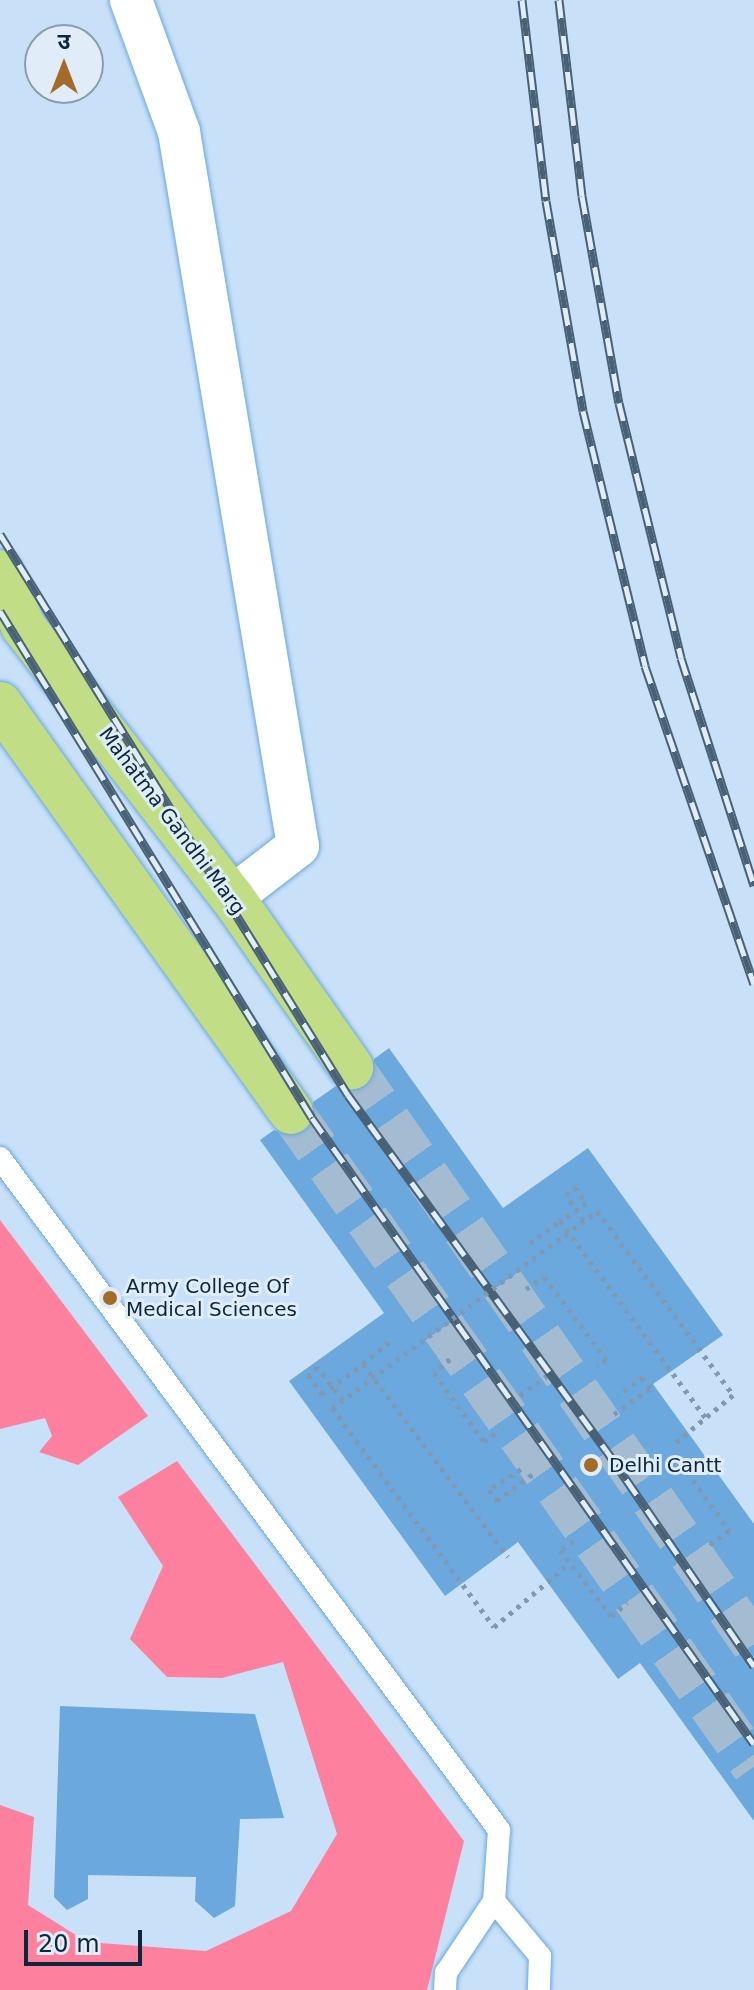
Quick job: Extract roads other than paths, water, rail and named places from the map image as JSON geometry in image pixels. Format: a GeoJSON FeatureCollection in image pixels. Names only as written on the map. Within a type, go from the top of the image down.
{"type":"FeatureCollection","features":[{"type":"Feature","properties":{"kind":"main road","name":"Mahatma Gandhi Marg"},"geometry":{"type":"LineString","coordinates":[[0,572],[11,610],[232,897],[351,1067]]}},
{"type":"Feature","properties":{"kind":"main road"},"geometry":{"type":"LineString","coordinates":[[0,704],[291,1112]]}},
{"type":"Feature","properties":{"kind":"street"},"geometry":{"type":"LineString","coordinates":[[131,0],[179,132],[298,846],[232,897]]}},
{"type":"Feature","properties":{"kind":"lane"},"geometry":{"type":"LineString","coordinates":[[0,1158],[499,1830],[494,1901],[446,1973],[445,1990]]}},
{"type":"Feature","properties":{"kind":"lane"},"geometry":{"type":"LineString","coordinates":[[494,1901],[540,1956],[539,1990]]}},
{"type":"Feature","properties":{"kind":"tunnel"},"geometry":{"type":"LineString","coordinates":[[351,1067],[754,1645]]}},
{"type":"Feature","properties":{"kind":"tunnel"},"geometry":{"type":"LineString","coordinates":[[291,1112],[754,1767]]}},
{"type":"Feature","properties":{"kind":"railway"},"geometry":{"type":"LineString","coordinates":[[522,0],[546,201],[583,411],[645,666],[754,984]]}},
{"type":"Feature","properties":{"kind":"railway"},"geometry":{"type":"LineString","coordinates":[[559,0],[582,196],[619,403],[681,658],[754,886]]}},
{"type":"Feature","properties":{"kind":"railway"},"geometry":{"type":"LineString","coordinates":[[0,534],[348,1095],[606,1450],[754,1666]]}},
{"type":"Feature","properties":{"kind":"railway"},"geometry":{"type":"LineString","coordinates":[[0,611],[312,1118],[754,1744]]}},
{"type":"Feature","properties":{"kind":"place","name":"Army College Of Medical Sciences"},"geometry":{"type":"Point","coordinates":[110,1298]}},
{"type":"Feature","properties":{"kind":"place","name":"Delhi Cantt"},"geometry":{"type":"Point","coordinates":[591,1465]}}]}
